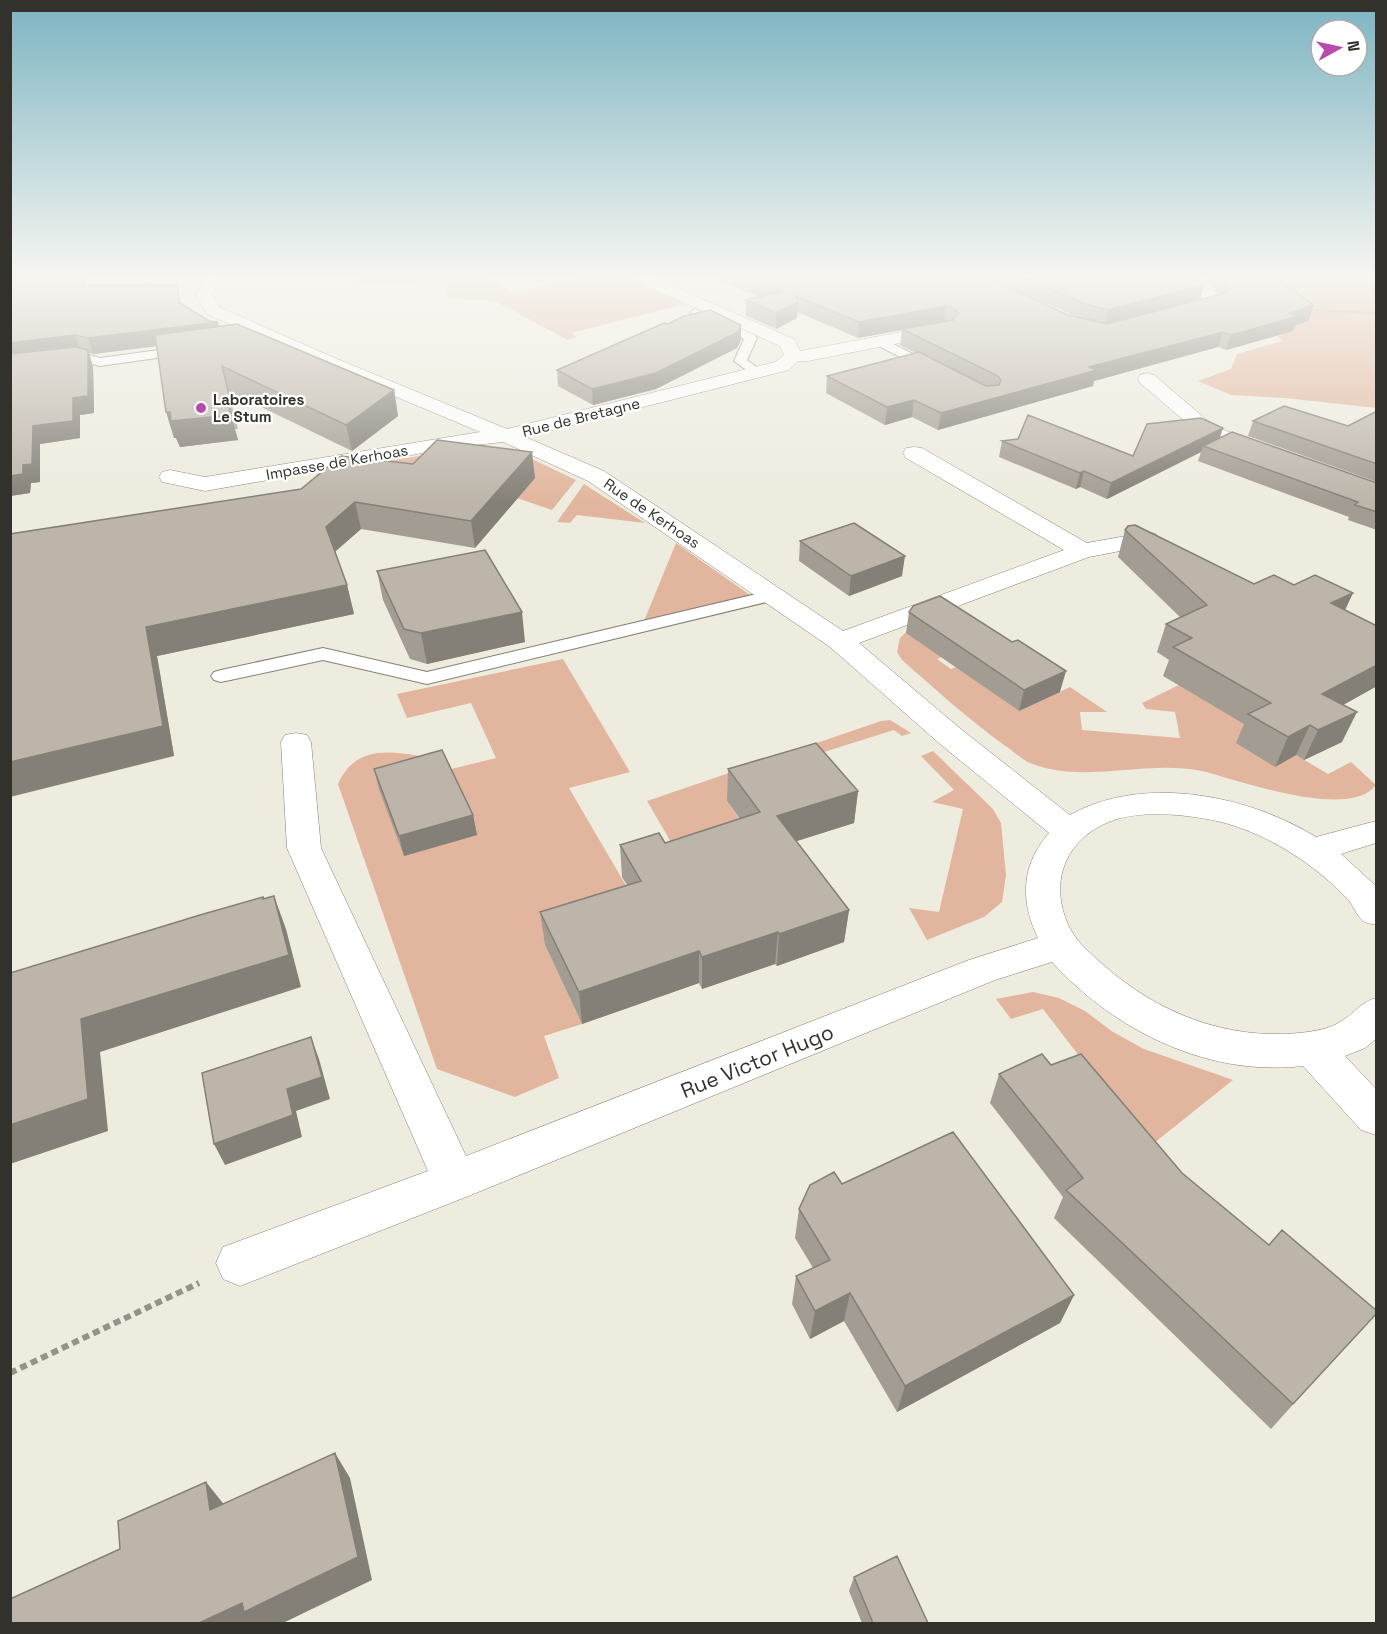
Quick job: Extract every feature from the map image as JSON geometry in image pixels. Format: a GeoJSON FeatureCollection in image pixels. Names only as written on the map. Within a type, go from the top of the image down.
{"type":"FeatureCollection","features":[{"type":"Feature","properties":{"kind":"street","name":"Rue de Kerhoas"},"geometry":{"type":"LineString","coordinates":[[292,351],[505,436],[596,476],[840,641],[951,737],[1068,831]]}},
{"type":"Feature","properties":{"kind":"street"},"geometry":{"type":"LineString","coordinates":[[791,351],[793,356]]}},
{"type":"Feature","properties":{"kind":"street","name":"Rue de Bretagne"},"geometry":{"type":"LineString","coordinates":[[505,436],[782,366],[793,356],[833,351]]}},
{"type":"Feature","properties":{"kind":"street"},"geometry":{"type":"LineString","coordinates":[[1147,379],[1208,431],[1287,459]]}},
{"type":"Feature","properties":{"kind":"street","name":"Impasse de Kerhoas"},"geometry":{"type":"LineString","coordinates":[[170,477],[205,484],[457,441],[505,436]]}},
{"type":"Feature","properties":{"kind":"street"},"geometry":{"type":"LineString","coordinates":[[914,453],[1083,551]]}},
{"type":"Feature","properties":{"kind":"street"},"geometry":{"type":"LineString","coordinates":[[840,641],[1083,551],[1148,539]]}},
{"type":"Feature","properties":{"kind":"street"},"geometry":{"type":"LineString","coordinates":[[296,742],[304,848],[455,1181]]}},
{"type":"Feature","properties":{"kind":"street"},"geometry":{"type":"LineString","coordinates":[[1377,912],[1348,878],[1313,850],[1261,824],[1206,808],[1152,804],[1105,812],[1068,831],[1048,856],[1041,888],[1048,923],[1060,945],[1107,993],[1153,1022],[1207,1042],[1261,1051],[1313,1048],[1355,1034],[1377,1014]]}},
{"type":"Feature","properties":{"kind":"street"},"geometry":{"type":"LineString","coordinates":[[1313,850],[1377,832]]}},
{"type":"Feature","properties":{"kind":"street","name":"Rue Victor Hugo"},"geometry":{"type":"LineString","coordinates":[[240,1263],[455,1181],[982,970],[1060,945]]}},
{"type":"Feature","properties":{"kind":"street"},"geometry":{"type":"LineString","coordinates":[[1313,1048],[1377,1117]]}},
{"type":"Feature","properties":{"kind":"lane"},"geometry":{"type":"LineString","coordinates":[[10,365],[81,357],[100,362],[174,351]]}},
{"type":"Feature","properties":{"kind":"lane"},"geometry":{"type":"LineString","coordinates":[[746,351],[740,361],[757,372]]}},
{"type":"Feature","properties":{"kind":"lane"},"geometry":{"type":"LineString","coordinates":[[899,351],[950,377]]}},
{"type":"Feature","properties":{"kind":"lane"},"geometry":{"type":"LineString","coordinates":[[220,676],[323,654],[427,678],[773,595]]}},
{"type":"Feature","properties":{"kind":"path"},"geometry":{"type":"LineString","coordinates":[[10,1373],[240,1263]]}},
{"type":"Feature","properties":{"kind":"shaded area"},"geometry":{"type":"Polygon","coordinates":[[[1247,351],[1376,351],[1376,408],[1285,398],[1231,395],[1198,381],[1231,369],[1237,354],[1247,351]]]}},
{"type":"Feature","properties":{"kind":"shaded area"},"geometry":{"type":"Polygon","coordinates":[[[459,450],[530,458],[576,480],[552,510],[415,463],[410,466],[380,462],[459,450]]]}},
{"type":"Feature","properties":{"kind":"shaded area"},"geometry":{"type":"Polygon","coordinates":[[[584,484],[645,523],[577,515],[570,523],[557,522],[584,484]]]}},
{"type":"Feature","properties":{"kind":"shaded area"},"geometry":{"type":"Polygon","coordinates":[[[676,543],[750,595],[644,621],[676,543]]]}},
{"type":"Feature","properties":{"kind":"shaded area"},"geometry":{"type":"Polygon","coordinates":[[[954,612],[970,645],[937,659],[951,669],[956,667],[1019,711],[1070,687],[1107,712],[1080,712],[1082,730],[1180,738],[1175,712],[1146,709],[1142,703],[1179,685],[1259,732],[1274,767],[1296,755],[1328,774],[1351,762],[1376,785],[1362,795],[1343,799],[1319,799],[1266,789],[1202,771],[1181,768],[1072,772],[1030,763],[965,714],[902,660],[897,652],[900,638],[905,633],[954,612]]]}},
{"type":"Feature","properties":{"kind":"shaded area"},"geometry":{"type":"Polygon","coordinates":[[[563,659],[630,772],[569,788],[642,913],[545,945],[582,1024],[544,1036],[559,1078],[515,1097],[437,1069],[338,784],[353,764],[372,754],[394,753],[419,756],[427,775],[496,758],[471,703],[407,718],[397,694],[563,659]]]}},
{"type":"Feature","properties":{"kind":"shaded area"},"geometry":{"type":"Polygon","coordinates":[[[890,720],[911,733],[902,736],[894,730],[808,757],[727,801],[747,830],[686,868],[647,801],[881,721],[890,720]]]}},
{"type":"Feature","properties":{"kind":"shaded area"},"geometry":{"type":"Polygon","coordinates":[[[933,751],[993,809],[1001,823],[1006,875],[1002,902],[984,917],[927,940],[909,908],[939,912],[963,809],[932,802],[954,790],[921,756],[933,751]]]}},
{"type":"Feature","properties":{"kind":"shaded area"},"geometry":{"type":"Polygon","coordinates":[[[1033,992],[1059,998],[1085,1011],[1113,1032],[1144,1049],[1233,1080],[1149,1147],[1043,1009],[1011,1019],[996,999],[1033,992]]]}},
{"type":"Feature","properties":{"kind":"building"},"geometry":{"type":"Polygon","coordinates":[[[36,351],[88,351],[88,396],[73,398],[73,421],[33,426],[32,464],[23,465],[23,474],[10,476],[10,354],[36,351]]]}},
{"type":"Feature","properties":{"kind":"building"},"geometry":{"type":"Polygon","coordinates":[[[157,351],[302,351],[394,390],[346,425],[222,366],[231,403],[228,403],[231,415],[171,421],[170,412],[166,412],[157,351]]]}},
{"type":"Feature","properties":{"kind":"building"},"geometry":{"type":"Polygon","coordinates":[[[600,351],[699,351],[656,373],[592,389],[557,370],[600,351]]]}},
{"type":"Feature","properties":{"kind":"building"},"geometry":{"type":"Polygon","coordinates":[[[947,351],[1149,351],[1089,367],[1097,370],[941,413],[914,400],[887,407],[827,376],[919,352],[986,386],[999,385],[1001,380],[998,376],[947,351]]]}},
{"type":"Feature","properties":{"kind":"building"},"geometry":{"type":"Polygon","coordinates":[[[1284,406],[1348,426],[1377,411],[1377,464],[1253,421],[1284,406]]]}},
{"type":"Feature","properties":{"kind":"building"},"geometry":{"type":"Polygon","coordinates":[[[1028,415],[1133,456],[1147,424],[1201,418],[1223,428],[1111,483],[1084,471],[1080,473],[1002,441],[1018,439],[1028,415]]]}},
{"type":"Feature","properties":{"kind":"building"},"geometry":{"type":"Polygon","coordinates":[[[1232,432],[1377,483],[1377,512],[1355,505],[1358,502],[1203,446],[1232,432]]]}},
{"type":"Feature","properties":{"kind":"building"},"geometry":{"type":"Polygon","coordinates":[[[437,440],[532,452],[471,521],[355,502],[326,527],[347,585],[146,627],[163,726],[10,762],[10,534],[301,489],[341,456],[413,464],[437,440]]]}},
{"type":"Feature","properties":{"kind":"building"},"geometry":{"type":"Polygon","coordinates":[[[854,523],[905,556],[851,576],[800,541],[854,523]]]}},
{"type":"Feature","properties":{"kind":"building"},"geometry":{"type":"Polygon","coordinates":[[[1135,525],[1254,584],[1274,575],[1294,585],[1315,575],[1353,593],[1331,603],[1377,626],[1377,665],[1322,694],[1357,712],[1318,730],[1310,725],[1288,737],[1248,714],[1271,703],[1173,647],[1192,638],[1166,624],[1207,605],[1125,530],[1128,526],[1135,525]]]}},
{"type":"Feature","properties":{"kind":"building"},"geometry":{"type":"Polygon","coordinates":[[[485,550],[522,612],[421,633],[404,629],[377,571],[485,550]]]}},
{"type":"Feature","properties":{"kind":"building"},"geometry":{"type":"Polygon","coordinates":[[[940,596],[1012,642],[1018,640],[1066,671],[1024,690],[909,612],[913,606],[940,596]]]}},
{"type":"Feature","properties":{"kind":"building"},"geometry":{"type":"Polygon","coordinates":[[[816,743],[858,791],[777,816],[849,910],[702,957],[699,951],[579,992],[540,912],[641,881],[620,845],[659,833],[665,843],[760,812],[728,769],[816,743]]]}},
{"type":"Feature","properties":{"kind":"building"},"geometry":{"type":"Polygon","coordinates":[[[442,750],[473,815],[399,836],[374,769],[442,750]]]}},
{"type":"Feature","properties":{"kind":"building"},"geometry":{"type":"Polygon","coordinates":[[[274,896],[289,955],[81,1019],[88,1099],[10,1125],[10,973],[200,915],[274,896]]]}},
{"type":"Feature","properties":{"kind":"building"},"geometry":{"type":"Polygon","coordinates":[[[311,1037],[322,1077],[287,1089],[293,1115],[214,1144],[202,1073],[311,1037]]]}},
{"type":"Feature","properties":{"kind":"building"},"geometry":{"type":"Polygon","coordinates":[[[1042,1054],[1051,1065],[1081,1054],[1182,1173],[1269,1245],[1282,1230],[1377,1311],[1293,1404],[1066,1190],[1083,1178],[999,1074],[1042,1054]]]}},
{"type":"Feature","properties":{"kind":"building"},"geometry":{"type":"Polygon","coordinates":[[[953,1132],[1074,1295],[905,1386],[850,1293],[815,1311],[796,1276],[830,1260],[799,1209],[810,1185],[834,1172],[842,1184],[953,1132]]]}},
{"type":"Feature","properties":{"kind":"building"},"geometry":{"type":"Polygon","coordinates":[[[335,1453],[358,1557],[244,1612],[242,1603],[199,1623],[10,1623],[10,1599],[120,1549],[118,1521],[206,1482],[210,1510],[335,1453]]]}},
{"type":"Feature","properties":{"kind":"building"},"geometry":{"type":"Polygon","coordinates":[[[897,1556],[928,1623],[873,1623],[854,1577],[897,1556]]]}},
{"type":"Feature","properties":{"kind":"place","name":"Laboratoires Le Stum"},"geometry":{"type":"Point","coordinates":[201,408]}}]}
